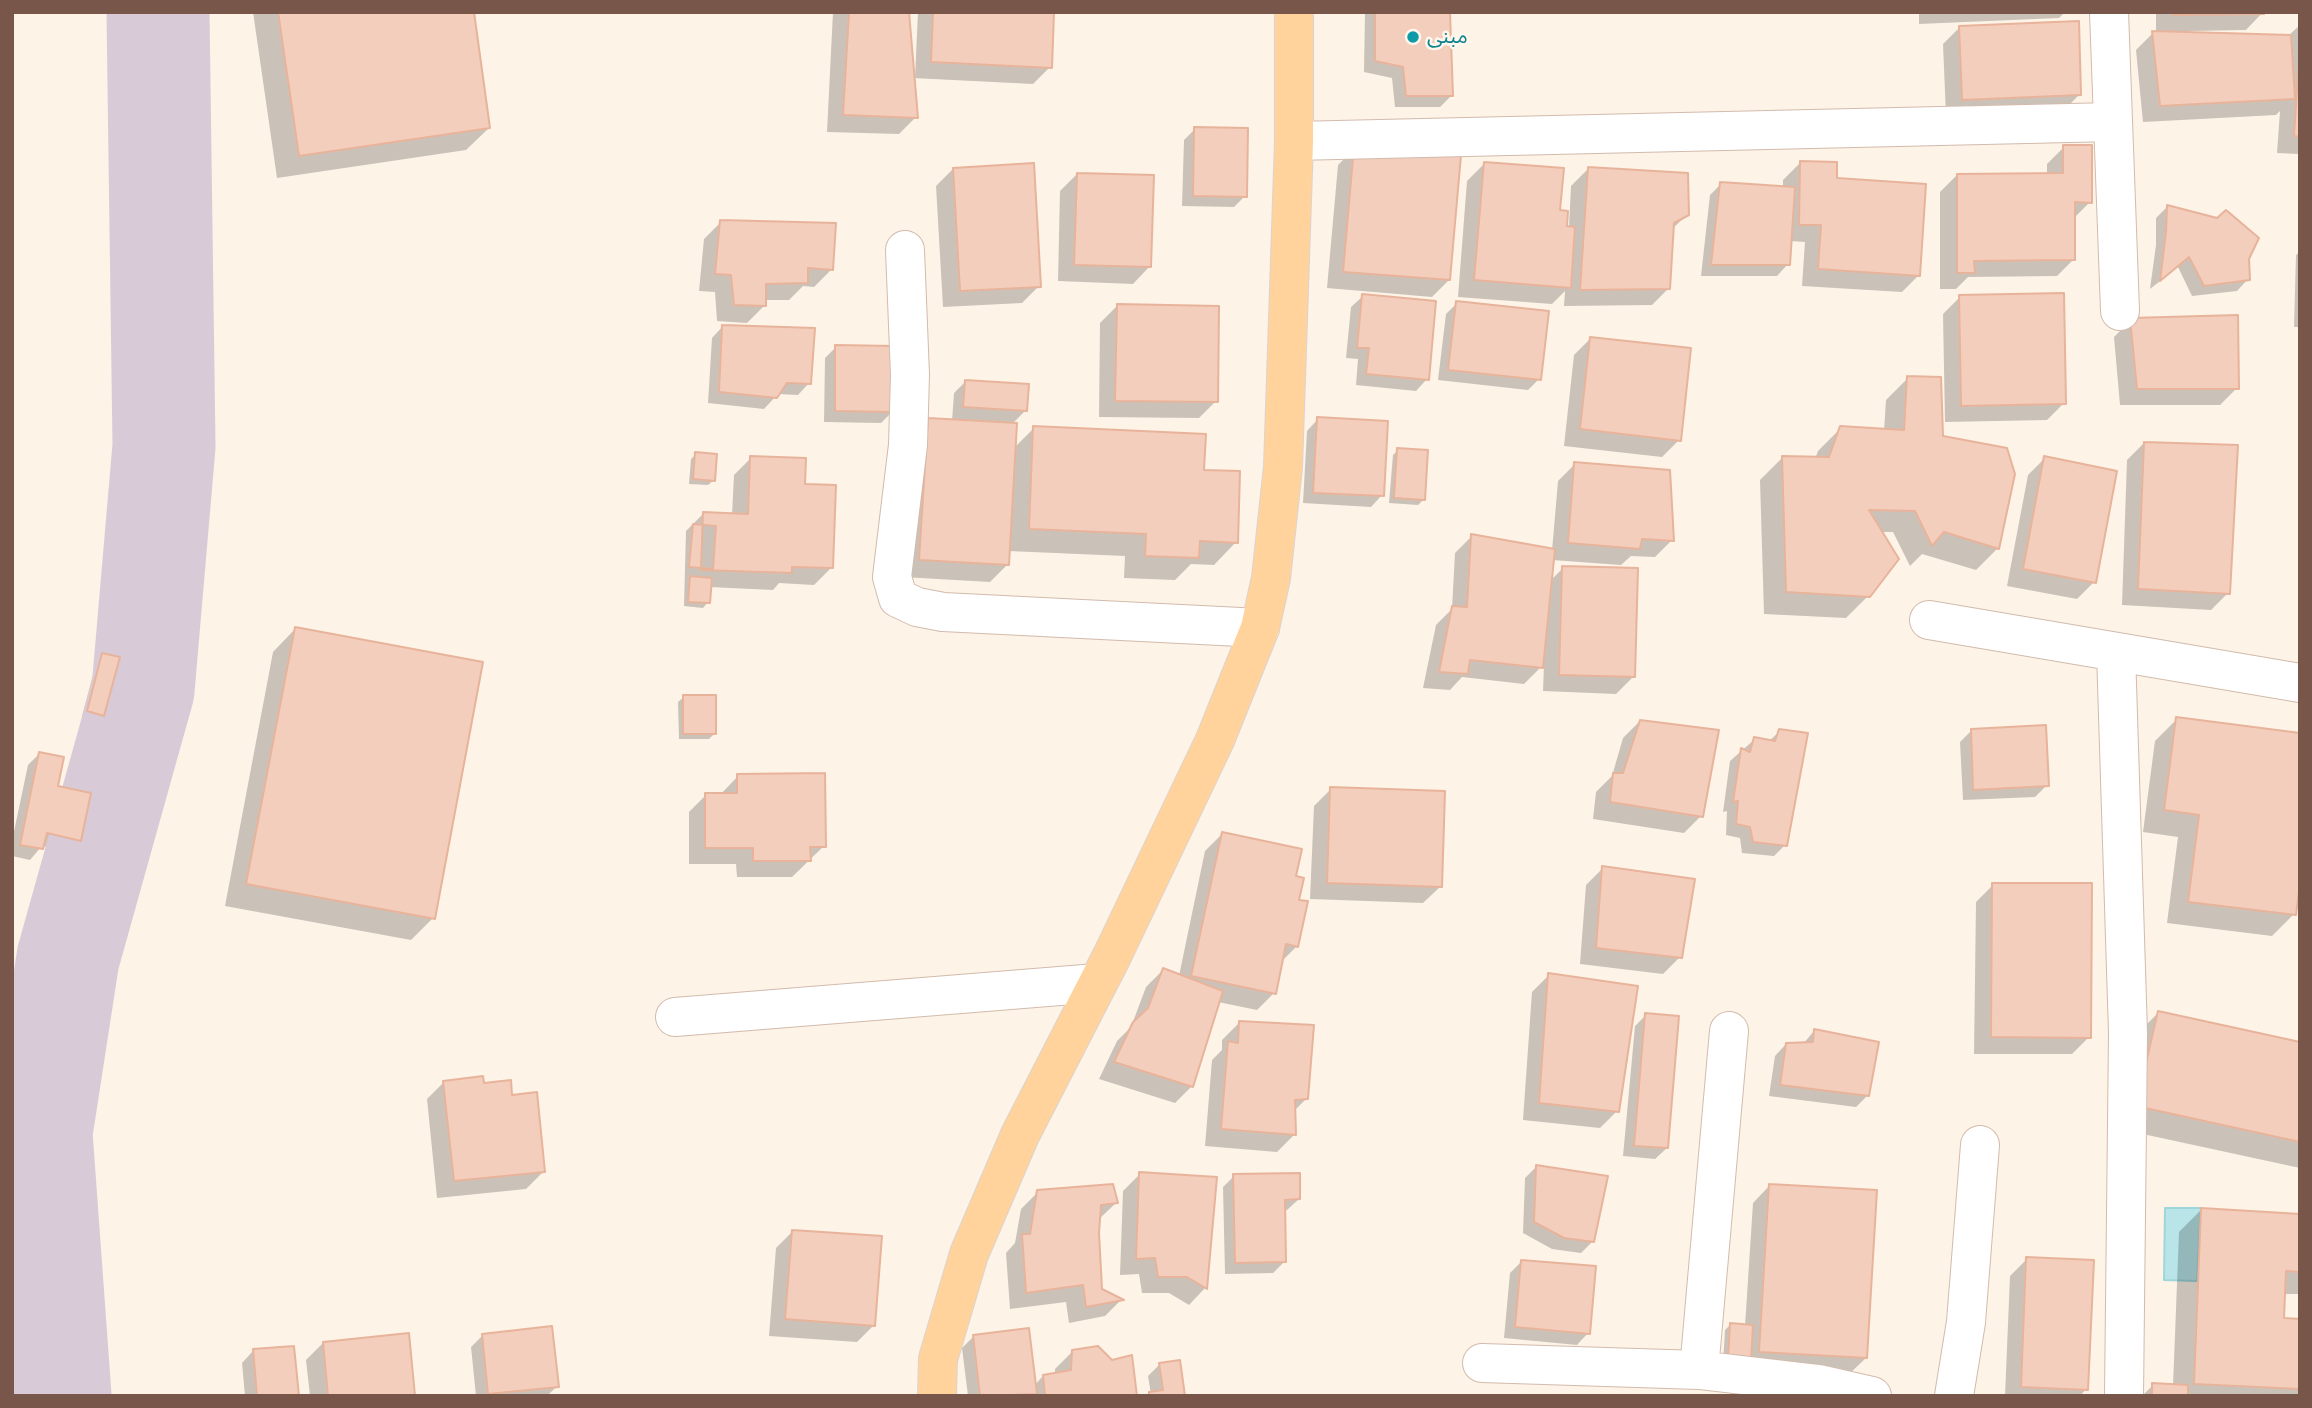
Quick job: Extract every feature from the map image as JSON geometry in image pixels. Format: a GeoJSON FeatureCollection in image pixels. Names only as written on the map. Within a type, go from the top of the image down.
{"type":"FeatureCollection","features":[{"type":"Feature","properties":{"kind":"main road"},"geometry":{"type":"LineString","coordinates":[[937,1396],[938,1359],[969,1254],[1020,1135],[1097,984],[1215,740],[1260,628],[1271,578],[1283,467],[1294,141],[1294,12]]}},
{"type":"Feature","properties":{"kind":"street"},"geometry":{"type":"LineString","coordinates":[[2109,12],[2120,310]]}},
{"type":"Feature","properties":{"kind":"street"},"geometry":{"type":"LineString","coordinates":[[1294,141],[2113,122]]}},
{"type":"Feature","properties":{"kind":"street"},"geometry":{"type":"LineString","coordinates":[[905,250],[910,375],[908,445],[892,577],[898,598],[917,607],[943,612],[1260,628]]}},
{"type":"Feature","properties":{"kind":"street"},"geometry":{"type":"LineString","coordinates":[[1929,620],[2300,683]]}},
{"type":"Feature","properties":{"kind":"street"},"geometry":{"type":"LineString","coordinates":[[2116,652],[2129,1033],[2124,1396]]}},
{"type":"Feature","properties":{"kind":"street"},"geometry":{"type":"LineString","coordinates":[[675,1017],[1097,984]]}},
{"type":"Feature","properties":{"kind":"street"},"geometry":{"type":"LineString","coordinates":[[1699,1370],[1729,1031]]}},
{"type":"Feature","properties":{"kind":"street"},"geometry":{"type":"LineString","coordinates":[[1954,1396],[1966,1322],[1980,1145]]}},
{"type":"Feature","properties":{"kind":"street"},"geometry":{"type":"LineString","coordinates":[[1482,1363],[1699,1370],[1819,1384],[1872,1396]]}},
{"type":"Feature","properties":{"kind":"water"},"geometry":{"type":"Polygon","coordinates":[[[2165,1208],[2201,1208],[2197,1281],[2164,1280],[2165,1208]]]}},
{"type":"Feature","properties":{"kind":"building"},"geometry":{"type":"Polygon","coordinates":[[[278,12],[474,12],[490,128],[299,156],[278,12]]]}},
{"type":"Feature","properties":{"kind":"building"},"geometry":{"type":"Polygon","coordinates":[[[849,12],[909,12],[918,118],[843,115],[849,12]]]}},
{"type":"Feature","properties":{"kind":"building"},"geometry":{"type":"Polygon","coordinates":[[[933,12],[1054,12],[1052,68],[931,62],[933,12]]]}},
{"type":"Feature","properties":{"kind":"building","name":"مبنى"},"geometry":{"type":"Polygon","coordinates":[[[1375,12],[1450,12],[1453,96],[1406,96],[1403,67],[1375,61],[1375,12]]]}},
{"type":"Feature","properties":{"kind":"building"},"geometry":{"type":"Polygon","coordinates":[[[2173,12],[2264,12],[2264,14],[2173,15],[2173,12]]]}},
{"type":"Feature","properties":{"kind":"building"},"geometry":{"type":"Polygon","coordinates":[[[2079,21],[2081,95],[1962,100],[1959,26],[2079,21]]]}},
{"type":"Feature","properties":{"kind":"building"},"geometry":{"type":"Polygon","coordinates":[[[2152,31],[2291,35],[2295,99],[2160,106],[2152,31]]]}},
{"type":"Feature","properties":{"kind":"building"},"geometry":{"type":"Polygon","coordinates":[[[2300,42],[2300,137],[2294,136],[2300,42]]]}},
{"type":"Feature","properties":{"kind":"building"},"geometry":{"type":"Polygon","coordinates":[[[1194,127],[1248,128],[1247,197],[1193,196],[1194,127]]]}},
{"type":"Feature","properties":{"kind":"building"},"geometry":{"type":"Polygon","coordinates":[[[2063,145],[2092,145],[2092,203],[2075,202],[2075,260],[1974,261],[1975,273],[1957,273],[1957,174],[2063,173],[2063,145]]]}},
{"type":"Feature","properties":{"kind":"building"},"geometry":{"type":"Polygon","coordinates":[[[1354,146],[1461,155],[1450,280],[1343,272],[1354,146]]]}},
{"type":"Feature","properties":{"kind":"building"},"geometry":{"type":"Polygon","coordinates":[[[1800,161],[1837,162],[1837,178],[1926,184],[1920,276],[1818,269],[1821,225],[1799,225],[1800,161]]]}},
{"type":"Feature","properties":{"kind":"building"},"geometry":{"type":"Polygon","coordinates":[[[1484,162],[1564,168],[1560,210],[1568,211],[1567,226],[1575,227],[1571,288],[1474,280],[1484,162]]]}},
{"type":"Feature","properties":{"kind":"building"},"geometry":{"type":"Polygon","coordinates":[[[1034,163],[1041,287],[960,291],[953,168],[1034,163]]]}},
{"type":"Feature","properties":{"kind":"building"},"geometry":{"type":"Polygon","coordinates":[[[1588,167],[1688,173],[1689,215],[1674,223],[1670,289],[1580,290],[1588,167]]]}},
{"type":"Feature","properties":{"kind":"building"},"geometry":{"type":"Polygon","coordinates":[[[1077,173],[1154,175],[1151,267],[1074,265],[1077,173]]]}},
{"type":"Feature","properties":{"kind":"building"},"geometry":{"type":"Polygon","coordinates":[[[1720,182],[1795,187],[1790,265],[1711,265],[1720,182]]]}},
{"type":"Feature","properties":{"kind":"building"},"geometry":{"type":"Polygon","coordinates":[[[2167,205],[2217,218],[2226,210],[2259,238],[2249,259],[2250,280],[2204,286],[2189,257],[2160,281],[2167,205]]]}},
{"type":"Feature","properties":{"kind":"building"},"geometry":{"type":"Polygon","coordinates":[[[720,220],[836,223],[833,270],[808,268],[808,283],[766,284],[766,306],[734,305],[731,275],[715,274],[720,220]]]}},
{"type":"Feature","properties":{"kind":"building"},"geometry":{"type":"Polygon","coordinates":[[[2064,293],[2066,404],[1961,406],[1959,295],[2064,293]]]}},
{"type":"Feature","properties":{"kind":"building"},"geometry":{"type":"Polygon","coordinates":[[[1362,294],[1436,301],[1429,380],[1366,374],[1369,348],[1357,348],[1362,294]]]}},
{"type":"Feature","properties":{"kind":"building"},"geometry":{"type":"Polygon","coordinates":[[[1456,301],[1549,311],[1541,380],[1448,370],[1456,301]]]}},
{"type":"Feature","properties":{"kind":"building"},"geometry":{"type":"Polygon","coordinates":[[[1117,304],[1219,306],[1218,402],[1115,401],[1117,304]]]}},
{"type":"Feature","properties":{"kind":"building"},"geometry":{"type":"Polygon","coordinates":[[[2238,315],[2239,389],[2137,389],[2130,318],[2238,315]]]}},
{"type":"Feature","properties":{"kind":"building"},"geometry":{"type":"Polygon","coordinates":[[[722,325],[815,328],[811,384],[787,383],[777,398],[719,392],[722,325]]]}},
{"type":"Feature","properties":{"kind":"building"},"geometry":{"type":"Polygon","coordinates":[[[1590,337],[1691,348],[1681,441],[1580,429],[1590,337]]]}},
{"type":"Feature","properties":{"kind":"building"},"geometry":{"type":"Polygon","coordinates":[[[835,345],[895,346],[894,412],[835,411],[835,345]]]}},
{"type":"Feature","properties":{"kind":"building"},"geometry":{"type":"Polygon","coordinates":[[[1907,376],[1941,377],[1943,436],[2007,448],[2015,474],[1999,549],[1944,532],[1932,546],[1915,511],[1869,510],[1899,559],[1870,597],[1786,592],[1782,456],[1829,457],[1840,426],[1904,430],[1907,376]]]}},
{"type":"Feature","properties":{"kind":"building"},"geometry":{"type":"Polygon","coordinates":[[[965,380],[1029,384],[1027,411],[963,407],[965,380]]]}},
{"type":"Feature","properties":{"kind":"building"},"geometry":{"type":"Polygon","coordinates":[[[1317,417],[1388,421],[1384,496],[1313,493],[1317,417]]]}},
{"type":"Feature","properties":{"kind":"building"},"geometry":{"type":"Polygon","coordinates":[[[928,418],[1017,423],[1009,565],[919,560],[928,418]]]}},
{"type":"Feature","properties":{"kind":"building"},"geometry":{"type":"Polygon","coordinates":[[[1033,426],[1206,434],[1204,470],[1240,471],[1238,543],[1200,541],[1199,558],[1145,556],[1146,534],[1029,529],[1033,426]]]}},
{"type":"Feature","properties":{"kind":"building"},"geometry":{"type":"Polygon","coordinates":[[[2144,442],[2238,445],[2230,594],[2138,589],[2144,442]]]}},
{"type":"Feature","properties":{"kind":"building"},"geometry":{"type":"Polygon","coordinates":[[[1397,448],[1428,450],[1425,500],[1394,498],[1397,448]]]}},
{"type":"Feature","properties":{"kind":"building"},"geometry":{"type":"Polygon","coordinates":[[[695,452],[717,454],[715,481],[693,479],[695,452]]]}},
{"type":"Feature","properties":{"kind":"building"},"geometry":{"type":"Polygon","coordinates":[[[750,456],[806,458],[805,484],[836,485],[833,568],[792,567],[792,573],[701,570],[703,512],[748,514],[750,456]]]}},
{"type":"Feature","properties":{"kind":"building"},"geometry":{"type":"Polygon","coordinates":[[[2044,456],[2117,471],[2096,583],[2023,569],[2044,456]]]}},
{"type":"Feature","properties":{"kind":"building"},"geometry":{"type":"Polygon","coordinates":[[[1574,462],[1670,470],[1674,541],[1642,539],[1640,549],[1568,543],[1574,462]]]}},
{"type":"Feature","properties":{"kind":"building"},"geometry":{"type":"Polygon","coordinates":[[[693,524],[716,526],[713,569],[689,567],[693,524]]]}},
{"type":"Feature","properties":{"kind":"building"},"geometry":{"type":"Polygon","coordinates":[[[1471,534],[1555,549],[1543,668],[1470,660],[1468,674],[1439,672],[1452,606],[1467,607],[1471,534]]]}},
{"type":"Feature","properties":{"kind":"building"},"geometry":{"type":"Polygon","coordinates":[[[1562,566],[1638,568],[1635,677],[1559,675],[1562,566]]]}},
{"type":"Feature","properties":{"kind":"building"},"geometry":{"type":"Polygon","coordinates":[[[690,576],[712,578],[710,603],[688,602],[690,576]]]}},
{"type":"Feature","properties":{"kind":"building"},"geometry":{"type":"Polygon","coordinates":[[[295,627],[483,662],[435,919],[246,884],[295,627]]]}},
{"type":"Feature","properties":{"kind":"building"},"geometry":{"type":"Polygon","coordinates":[[[102,653],[120,657],[104,716],[87,711],[102,653]]]}},
{"type":"Feature","properties":{"kind":"building"},"geometry":{"type":"Polygon","coordinates":[[[683,695],[716,695],[716,734],[683,734],[683,695]]]}},
{"type":"Feature","properties":{"kind":"building"},"geometry":{"type":"Polygon","coordinates":[[[2176,717],[2300,733],[2300,883],[2296,915],[2188,902],[2199,815],[2164,810],[2176,717]]]}},
{"type":"Feature","properties":{"kind":"building"},"geometry":{"type":"Polygon","coordinates":[[[1640,720],[1719,730],[1703,817],[1610,802],[1613,773],[1623,773],[1640,720]]]}},
{"type":"Feature","properties":{"kind":"building"},"geometry":{"type":"Polygon","coordinates":[[[2046,725],[2049,786],[1973,790],[1971,729],[2046,725]]]}},
{"type":"Feature","properties":{"kind":"building"},"geometry":{"type":"Polygon","coordinates":[[[1779,729],[1808,733],[1787,846],[1753,842],[1750,827],[1736,824],[1738,801],[1733,802],[1741,748],[1750,752],[1754,737],[1775,741],[1779,729]]]}},
{"type":"Feature","properties":{"kind":"building"},"geometry":{"type":"Polygon","coordinates":[[[39,752],[64,757],[58,786],[91,793],[81,841],[47,833],[43,849],[20,845],[39,752]]]}},
{"type":"Feature","properties":{"kind":"building"},"geometry":{"type":"Polygon","coordinates":[[[825,773],[826,847],[810,847],[811,861],[753,861],[753,848],[705,848],[705,793],[737,793],[737,774],[825,773]]]}},
{"type":"Feature","properties":{"kind":"building"},"geometry":{"type":"Polygon","coordinates":[[[1330,787],[1445,791],[1442,887],[1327,883],[1330,787]]]}},
{"type":"Feature","properties":{"kind":"building"},"geometry":{"type":"Polygon","coordinates":[[[1222,832],[1302,849],[1296,876],[1304,878],[1299,900],[1308,901],[1298,947],[1286,944],[1276,994],[1191,976],[1222,832]]]}},
{"type":"Feature","properties":{"kind":"building"},"geometry":{"type":"Polygon","coordinates":[[[1602,866],[1695,879],[1682,958],[1596,948],[1602,866]]]}},
{"type":"Feature","properties":{"kind":"building"},"geometry":{"type":"Polygon","coordinates":[[[1992,883],[2092,883],[2091,1038],[1991,1037],[1992,883]]]}},
{"type":"Feature","properties":{"kind":"building"},"geometry":{"type":"Polygon","coordinates":[[[1163,968],[1223,991],[1193,1087],[1114,1062],[1133,1022],[1148,1008],[1163,968]]]}},
{"type":"Feature","properties":{"kind":"building"},"geometry":{"type":"Polygon","coordinates":[[[1548,973],[1638,986],[1619,1112],[1539,1103],[1548,973]]]}},
{"type":"Feature","properties":{"kind":"building"},"geometry":{"type":"Polygon","coordinates":[[[2158,1011],[2300,1042],[2300,1142],[2136,1106],[2158,1011]]]}},
{"type":"Feature","properties":{"kind":"building"},"geometry":{"type":"Polygon","coordinates":[[[1645,1013],[1679,1016],[1668,1148],[1634,1146],[1645,1013]]]}},
{"type":"Feature","properties":{"kind":"building"},"geometry":{"type":"Polygon","coordinates":[[[1239,1021],[1314,1025],[1308,1099],[1295,1100],[1296,1135],[1221,1129],[1228,1041],[1238,1043],[1239,1021]]]}},
{"type":"Feature","properties":{"kind":"building"},"geometry":{"type":"Polygon","coordinates":[[[1814,1029],[1879,1042],[1869,1096],[1780,1085],[1786,1043],[1813,1042],[1814,1029]]]}},
{"type":"Feature","properties":{"kind":"building"},"geometry":{"type":"Polygon","coordinates":[[[483,1076],[484,1083],[511,1080],[512,1095],[537,1092],[545,1172],[454,1181],[443,1081],[483,1076]]]}},
{"type":"Feature","properties":{"kind":"building"},"geometry":{"type":"Polygon","coordinates":[[[1536,1165],[1608,1176],[1594,1242],[1564,1238],[1534,1222],[1536,1165]]]}},
{"type":"Feature","properties":{"kind":"building"},"geometry":{"type":"Polygon","coordinates":[[[1139,1172],[1217,1177],[1207,1289],[1187,1277],[1158,1277],[1155,1258],[1136,1259],[1139,1172]]]}},
{"type":"Feature","properties":{"kind":"building"},"geometry":{"type":"Polygon","coordinates":[[[1300,1173],[1300,1199],[1285,1200],[1286,1262],[1235,1263],[1233,1174],[1300,1173]]]}},
{"type":"Feature","properties":{"kind":"building"},"geometry":{"type":"Polygon","coordinates":[[[1113,1184],[1118,1203],[1101,1205],[1099,1233],[1102,1289],[1124,1300],[1086,1307],[1083,1285],[1026,1293],[1022,1234],[1030,1234],[1037,1190],[1113,1184]]]}},
{"type":"Feature","properties":{"kind":"building"},"geometry":{"type":"Polygon","coordinates":[[[1769,1184],[1877,1190],[1867,1358],[1759,1352],[1769,1184]]]}},
{"type":"Feature","properties":{"kind":"building"},"geometry":{"type":"Polygon","coordinates":[[[2201,1208],[2300,1214],[2300,1272],[2286,1271],[2284,1318],[2300,1319],[2300,1389],[2194,1384],[2201,1208]]]}},
{"type":"Feature","properties":{"kind":"building"},"geometry":{"type":"Polygon","coordinates":[[[792,1230],[882,1236],[875,1326],[785,1319],[792,1230]]]}},
{"type":"Feature","properties":{"kind":"building"},"geometry":{"type":"Polygon","coordinates":[[[2026,1257],[2094,1260],[2088,1390],[2021,1387],[2026,1257]]]}},
{"type":"Feature","properties":{"kind":"building"},"geometry":{"type":"Polygon","coordinates":[[[1521,1260],[1596,1266],[1590,1334],[1515,1327],[1521,1260]]]}},
{"type":"Feature","properties":{"kind":"building"},"geometry":{"type":"Polygon","coordinates":[[[1730,1323],[1753,1325],[1751,1362],[1728,1360],[1730,1323]]]}},
{"type":"Feature","properties":{"kind":"building"},"geometry":{"type":"Polygon","coordinates":[[[552,1326],[559,1387],[488,1394],[482,1334],[552,1326]]]}},
{"type":"Feature","properties":{"kind":"building"},"geometry":{"type":"Polygon","coordinates":[[[1029,1328],[1037,1394],[980,1396],[973,1335],[1029,1328]]]}},
{"type":"Feature","properties":{"kind":"building"},"geometry":{"type":"Polygon","coordinates":[[[409,1333],[415,1396],[328,1396],[323,1342],[409,1333]]]}},
{"type":"Feature","properties":{"kind":"building"},"geometry":{"type":"Polygon","coordinates":[[[294,1346],[299,1396],[257,1396],[253,1349],[294,1346]]]}},
{"type":"Feature","properties":{"kind":"building"},"geometry":{"type":"Polygon","coordinates":[[[1098,1346],[1112,1360],[1132,1355],[1137,1396],[1045,1396],[1043,1375],[1071,1370],[1072,1350],[1098,1346]]]}},
{"type":"Feature","properties":{"kind":"building"},"geometry":{"type":"Polygon","coordinates":[[[1180,1360],[1185,1396],[1149,1396],[1149,1392],[1163,1390],[1159,1363],[1180,1360]]]}},
{"type":"Feature","properties":{"kind":"building"},"geometry":{"type":"Polygon","coordinates":[[[2152,1383],[2188,1385],[2188,1396],[2152,1396],[2152,1383]]]}},
{"type":"Feature","properties":{"kind":"taxiway"},"geometry":{"type":"LineString","coordinates":[[60,1396],[41,1133],[68,958],[143,690],[164,446],[158,12]]}},
{"type":"Feature","properties":{"kind":"place","name":"مبنى"},"geometry":{"type":"Point","coordinates":[1413,37]}}]}
